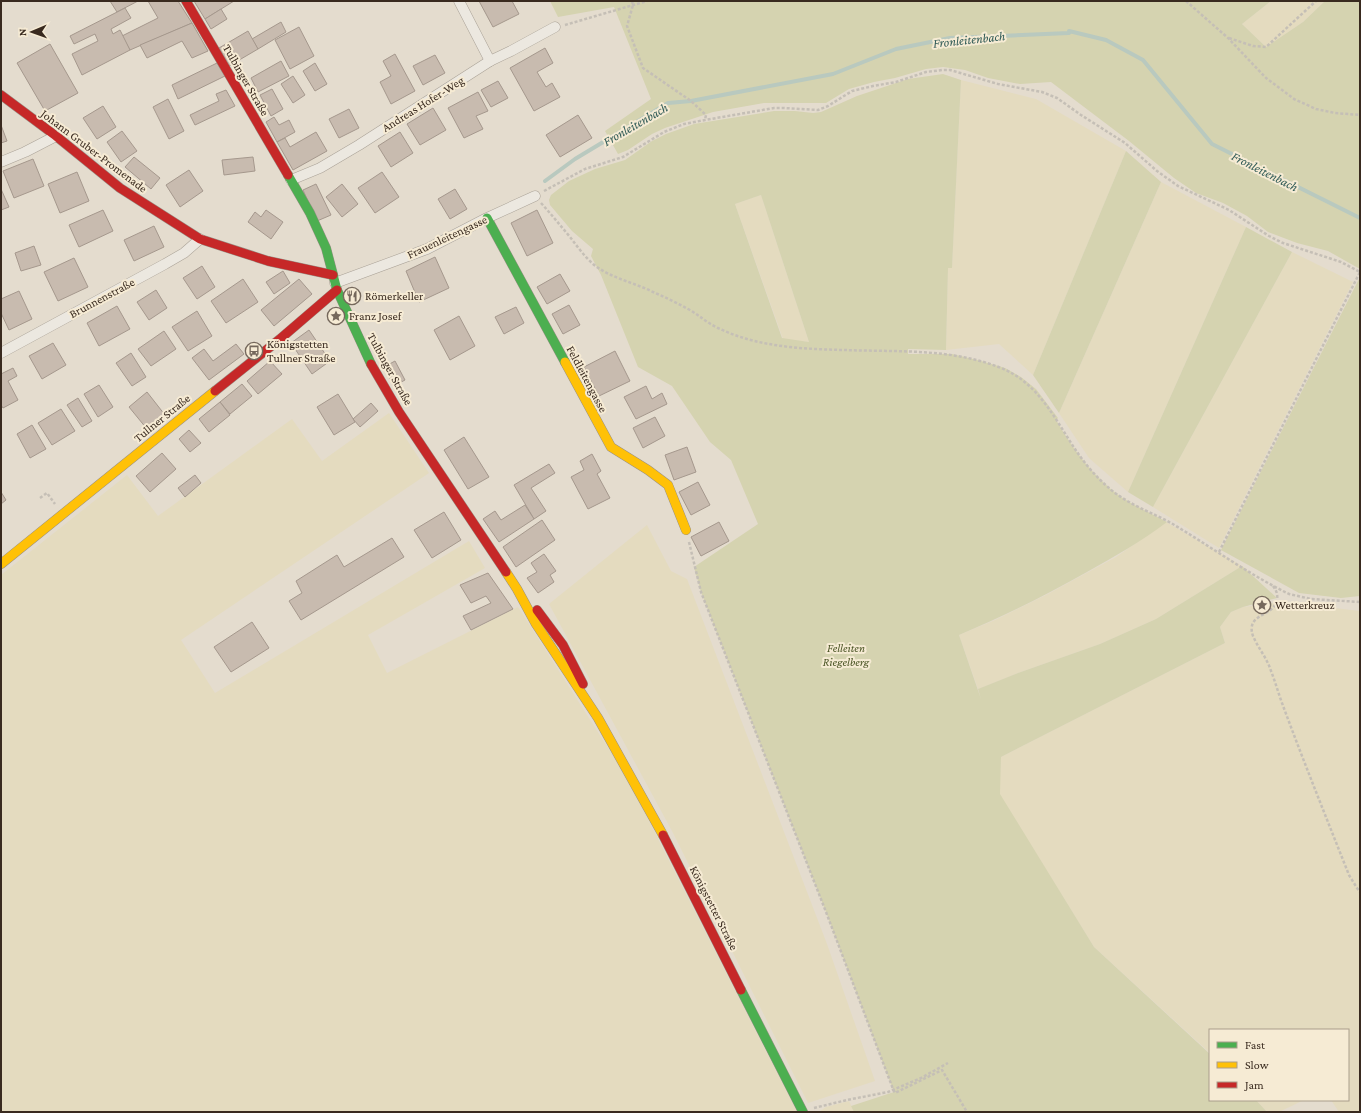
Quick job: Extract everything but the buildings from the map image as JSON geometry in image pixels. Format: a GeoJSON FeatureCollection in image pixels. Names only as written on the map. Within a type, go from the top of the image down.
{"type":"FeatureCollection","features":[{"type":"Feature","properties":{"kind":"main road","name":"Tulbinger Straße"},"geometry":{"type":"LineString","coordinates":[[186,1],[310,213],[326,248],[335,283],[368,359],[383,386],[517,588]]}},
{"type":"Feature","properties":{"kind":"main road","name":"Johann Gruber-Promenade"},"geometry":{"type":"LineString","coordinates":[[1,95],[56,136],[120,188],[200,238],[335,283]]}},
{"type":"Feature","properties":{"kind":"main road","name":"Feldleitengasse"},"geometry":{"type":"LineString","coordinates":[[487,218],[611,447],[648,470],[668,485],[686,530]]}},
{"type":"Feature","properties":{"kind":"main road","name":"Tullner Straße"},"geometry":{"type":"LineString","coordinates":[[1,564],[280,340],[335,283]]}},
{"type":"Feature","properties":{"kind":"main road","name":"Königstetter Straße"},"geometry":{"type":"LineString","coordinates":[[517,588],[536,624],[598,718],[641,794],[668,844],[802,1112]]}},
{"type":"Feature","properties":{"kind":"street"},"geometry":{"type":"LineString","coordinates":[[459,1],[490,61]]}},
{"type":"Feature","properties":{"kind":"street","name":"Andreas Hofer-Weg"},"geometry":{"type":"LineString","coordinates":[[291,180],[320,168],[359,145],[490,61],[555,27]]}},
{"type":"Feature","properties":{"kind":"street"},"geometry":{"type":"LineString","coordinates":[[1,162],[25,152],[56,136]]}},
{"type":"Feature","properties":{"kind":"street","name":"Frauenleitengasse"},"geometry":{"type":"LineString","coordinates":[[335,283],[427,249],[487,218],[535,196]]}},
{"type":"Feature","properties":{"kind":"street","name":"Brunnenstraße"},"geometry":{"type":"LineString","coordinates":[[1,353],[175,259],[200,238]]}},
{"type":"Feature","properties":{"kind":"path"},"geometry":{"type":"LineString","coordinates":[[632,1],[633,5],[627,26],[643,68],[691,101],[706,115],[705,120]]}},
{"type":"Feature","properties":{"kind":"path"},"geometry":{"type":"LineString","coordinates":[[555,27],[647,1]]}},
{"type":"Feature","properties":{"kind":"path"},"geometry":{"type":"LineString","coordinates":[[1186,1],[1228,38],[1266,78],[1294,99],[1316,109],[1335,114],[1360,116]]}},
{"type":"Feature","properties":{"kind":"path"},"geometry":{"type":"LineString","coordinates":[[1228,38],[1253,46],[1266,47],[1316,1]]}},
{"type":"Feature","properties":{"kind":"path"},"geometry":{"type":"LineString","coordinates":[[1219,552],[1360,272],[1340,262],[1283,244],[1229,210],[1178,186],[1157,171],[1125,143],[1057,98],[1031,90],[998,84],[957,72],[942,70],[934,71],[896,82],[852,92],[818,110],[774,108],[684,124],[664,132],[623,157],[575,174],[535,196],[583,254],[600,269],[617,278],[643,287],[668,299],[690,310],[709,324],[729,333],[783,346],[952,355],[983,362],[1008,370],[1037,393],[1052,412],[1081,457],[1092,471],[1110,489],[1125,499],[1170,523],[1289,594],[1360,602]]}},
{"type":"Feature","properties":{"kind":"path"},"geometry":{"type":"LineString","coordinates":[[40,498],[47,493],[62,514]]}},
{"type":"Feature","properties":{"kind":"path"},"geometry":{"type":"LineString","coordinates":[[686,530],[701,592],[826,912],[894,1093],[942,1070],[967,1112]]}},
{"type":"Feature","properties":{"kind":"path"},"geometry":{"type":"LineString","coordinates":[[1270,583],[1277,592],[1277,601],[1273,609],[1256,618],[1252,625],[1251,631],[1271,670],[1292,731],[1349,875],[1360,892]]}},
{"type":"Feature","properties":{"kind":"path"},"geometry":{"type":"LineString","coordinates":[[802,1112],[893,1090],[921,1078],[948,1063]]}},
{"type":"Feature","properties":{"kind":"shaded area"},"geometry":{"type":"Polygon","coordinates":[[[1271,1],[1325,1],[1303,22],[1266,47],[1242,24],[1271,1]]]}},
{"type":"Feature","properties":{"kind":"shaded area"},"geometry":{"type":"Polygon","coordinates":[[[961,80],[1036,99],[1126,151],[1033,375],[999,344],[946,350],[948,267],[952,267],[961,80]]]}},
{"type":"Feature","properties":{"kind":"shaded area"},"geometry":{"type":"Polygon","coordinates":[[[1161,182],[1246,227],[1128,492],[1089,458],[1059,413],[1161,182]]]}},
{"type":"Feature","properties":{"kind":"shaded area"},"geometry":{"type":"Polygon","coordinates":[[[761,195],[809,342],[783,339],[735,204],[761,195]]]}},
{"type":"Feature","properties":{"kind":"shaded area"},"geometry":{"type":"Polygon","coordinates":[[[1292,252],[1353,282],[1219,548],[1153,507],[1292,252]]]}},
{"type":"Feature","properties":{"kind":"shaded area"},"geometry":{"type":"Polygon","coordinates":[[[389,413],[429,473],[181,640],[215,693],[469,541],[485,568],[368,635],[387,673],[518,607],[626,776],[797,1112],[1,1112],[1,575],[127,475],[158,516],[292,419],[322,461],[389,413]]]}},
{"type":"Feature","properties":{"kind":"shaded area"},"geometry":{"type":"Polygon","coordinates":[[[1166,522],[1242,566],[1156,619],[1100,644],[978,689],[959,635],[995,620],[1046,595],[1116,557],[1166,522]]]}},
{"type":"Feature","properties":{"kind":"shaded area"},"geometry":{"type":"Polygon","coordinates":[[[647,525],[671,571],[687,579],[827,944],[875,1081],[808,1103],[672,831],[549,604],[647,525]]]}},
{"type":"Feature","properties":{"kind":"shaded area"},"geometry":{"type":"Polygon","coordinates":[[[1283,602],[1360,611],[1360,1112],[1339,1112],[1332,1101],[1349,1101],[1349,1029],[1209,1029],[1209,1052],[1094,947],[999,794],[1001,757],[1225,643],[1220,627],[1231,612],[1243,607],[1283,602]]]}},
{"type":"Feature","properties":{"kind":"shaded area"},"geometry":{"type":"Polygon","coordinates":[[[849,1101],[854,1112],[819,1112],[826,1107],[849,1101]]]}},
{"type":"Feature","properties":{"kind":"shaded area"},"geometry":{"type":"Polygon","coordinates":[[[1257,1101],[1302,1101],[1279,1112],[1267,1112],[1257,1101]]]}},
{"type":"Feature","properties":{"kind":"green space"},"geometry":{"type":"Polygon","coordinates":[[[550,1],[1271,1],[1242,24],[1266,47],[1303,22],[1325,1],[1360,1],[1360,269],[1328,251],[1297,243],[1268,232],[1247,216],[1223,203],[1196,193],[1174,178],[1129,141],[1051,82],[1020,84],[988,78],[965,70],[943,67],[926,69],[849,89],[826,103],[764,103],[713,112],[665,128],[652,134],[628,150],[618,154],[605,131],[651,99],[614,7],[558,17],[550,1]]]}},
{"type":"Feature","properties":{"kind":"green space","name":"Felleiten Riegelberg"},"geometry":{"type":"Polygon","coordinates":[[[943,74],[961,80],[952,268],[948,268],[946,350],[908,349],[908,354],[952,354],[1005,368],[1021,377],[1036,389],[1058,418],[1056,420],[1069,441],[1084,462],[1101,481],[1121,497],[1167,522],[1148,536],[1071,581],[992,621],[959,635],[981,699],[978,689],[1100,644],[1156,619],[1242,566],[1277,598],[1243,607],[1231,612],[1220,627],[1225,643],[1001,757],[1000,794],[1094,947],[1209,1053],[1209,1101],[1257,1101],[1267,1112],[854,1112],[851,1106],[894,1092],[826,912],[701,592],[694,567],[758,524],[731,460],[710,442],[672,386],[638,367],[601,275],[591,256],[593,249],[572,231],[550,205],[549,200],[551,195],[569,181],[595,169],[625,160],[652,141],[666,134],[694,124],[774,111],[821,112],[857,96],[908,79],[943,74]],[[761,195],[735,204],[782,338],[809,342],[761,195]]]}},
{"type":"Feature","properties":{"kind":"green space"},"geometry":{"type":"Polygon","coordinates":[[[1126,151],[1161,182],[1059,413],[1033,375],[1126,151]]]}},
{"type":"Feature","properties":{"kind":"green space"},"geometry":{"type":"Polygon","coordinates":[[[1246,227],[1292,252],[1153,507],[1128,492],[1246,227]]]}},
{"type":"Feature","properties":{"kind":"green space"},"geometry":{"type":"Polygon","coordinates":[[[1360,277],[1360,596],[1341,598],[1299,593],[1221,550],[1360,277]]]}},
{"type":"Feature","properties":{"kind":"waterway","name":"Fronleitenbach"},"geometry":{"type":"LineString","coordinates":[[545,181],[575,159],[668,103],[691,101],[833,74],[896,49],[950,38],[1069,33],[1069,31],[1106,40],[1143,60],[1212,144],[1360,218]]}},
{"type":"Feature","properties":{"kind":"traffic: fast"},"geometry":{"type":"LineString","coordinates":[[288,175],[310,213],[326,248],[337,290],[371,364]]}},
{"type":"Feature","properties":{"kind":"traffic: fast"},"geometry":{"type":"LineString","coordinates":[[487,218],[565,362]]}},
{"type":"Feature","properties":{"kind":"traffic: fast"},"geometry":{"type":"LineString","coordinates":[[741,990],[803,1112]]}},
{"type":"Feature","properties":{"kind":"traffic: slow"},"geometry":{"type":"LineString","coordinates":[[565,362],[611,447],[648,470],[668,485],[686,530]]}},
{"type":"Feature","properties":{"kind":"traffic: slow"},"geometry":{"type":"LineString","coordinates":[[1,564],[215,391]]}},
{"type":"Feature","properties":{"kind":"traffic: slow"},"geometry":{"type":"LineString","coordinates":[[506,572],[536,624],[598,718],[663,835]]}},
{"type":"Feature","properties":{"kind":"traffic: jam"},"geometry":{"type":"LineString","coordinates":[[186,1],[288,175]]}},
{"type":"Feature","properties":{"kind":"traffic: jam"},"geometry":{"type":"LineString","coordinates":[[1,95],[56,136],[120,188],[200,239],[268,261],[333,275]]}},
{"type":"Feature","properties":{"kind":"traffic: jam"},"geometry":{"type":"LineString","coordinates":[[215,391],[280,339],[337,290]]}},
{"type":"Feature","properties":{"kind":"traffic: jam"},"geometry":{"type":"LineString","coordinates":[[371,364],[399,412],[506,572]]}},
{"type":"Feature","properties":{"kind":"traffic: jam"},"geometry":{"type":"LineString","coordinates":[[537,610],[563,645],[583,684]]}},
{"type":"Feature","properties":{"kind":"traffic: jam"},"geometry":{"type":"LineString","coordinates":[[663,835],[741,990]]}},
{"type":"Feature","properties":{"kind":"place","name":"Römerkeller"},"geometry":{"type":"Point","coordinates":[352,296]}},
{"type":"Feature","properties":{"kind":"place","name":"Franz Josef"},"geometry":{"type":"Point","coordinates":[336,316]}},
{"type":"Feature","properties":{"kind":"place","name":"Königstetten Tullner Straße"},"geometry":{"type":"Point","coordinates":[254,351]}},
{"type":"Feature","properties":{"kind":"place","name":"Wetterkreuz"},"geometry":{"type":"Point","coordinates":[1262,605]}}]}
